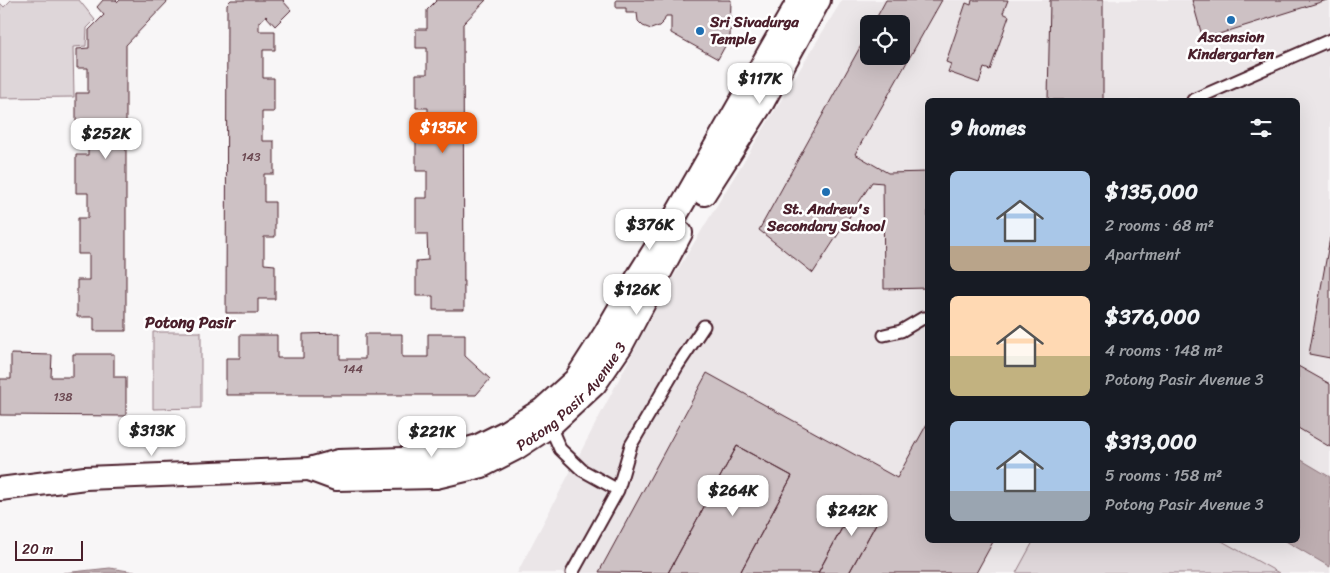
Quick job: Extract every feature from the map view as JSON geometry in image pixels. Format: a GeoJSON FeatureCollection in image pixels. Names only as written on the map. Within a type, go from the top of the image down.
{"type":"FeatureCollection","features":[{"type":"Feature","properties":{"kind":"street","name":"Potong Pasir Avenue 3"},"geometry":{"type":"LineString","coordinates":[[0,489],[85,478],[308,469],[338,461],[436,458],[478,446],[504,433],[543,409],[574,380],[604,335],[690,192],[799,0]]}},
{"type":"Feature","properties":{"kind":"street","name":"Potong Pasir Avenue 3"},"geometry":{"type":"LineString","coordinates":[[308,469],[336,479],[436,477],[482,466],[515,449],[550,426],[595,384],[621,346],[689,219],[763,102],[819,0]]}},
{"type":"Feature","properties":{"kind":"lane"},"geometry":{"type":"LineString","coordinates":[[1198,98],[1330,40]]}},
{"type":"Feature","properties":{"kind":"lane"},"geometry":{"type":"LineString","coordinates":[[884,335],[901,331],[925,318]]}},
{"type":"Feature","properties":{"kind":"lane"},"geometry":{"type":"LineString","coordinates":[[572,573],[618,490],[632,445],[678,365],[704,326]]}},
{"type":"Feature","properties":{"kind":"lane"},"geometry":{"type":"LineString","coordinates":[[550,426],[560,449],[582,470],[618,490]]}},
{"type":"Feature","properties":{"kind":"shaded area"},"geometry":{"type":"Polygon","coordinates":[[[11,0],[79,0],[95,20],[87,28],[86,46],[73,47],[74,97],[0,98],[0,3],[4,7],[11,0]]]}},
{"type":"Feature","properties":{"kind":"shaded area"},"geometry":{"type":"Polygon","coordinates":[[[842,0],[1330,0],[1330,573],[517,573],[669,284],[842,0]]]}},
{"type":"Feature","properties":{"kind":"shaded area"},"geometry":{"type":"Polygon","coordinates":[[[153,332],[201,332],[201,408],[153,409],[153,332]]]}},
{"type":"Feature","properties":{"kind":"shaded area"},"geometry":{"type":"Polygon","coordinates":[[[1300,459],[1330,477],[1330,567],[1289,543],[1300,543],[1300,459]]]}},
{"type":"Feature","properties":{"kind":"shaded area"},"geometry":{"type":"Polygon","coordinates":[[[1032,543],[1225,543],[1279,573],[1016,573],[1032,543]]]}},
{"type":"Feature","properties":{"kind":"shaded area"},"geometry":{"type":"Polygon","coordinates":[[[110,568],[141,573],[63,573],[110,568]]]}},
{"type":"Feature","properties":{"kind":"building"},"geometry":{"type":"Polygon","coordinates":[[[103,0],[116,0],[118,2],[120,0],[169,0],[126,45],[126,331],[94,331],[94,317],[77,317],[77,280],[89,280],[89,254],[78,254],[78,218],[88,218],[88,193],[76,193],[76,155],[88,155],[88,131],[76,131],[76,93],[88,93],[88,68],[77,68],[77,49],[89,48],[89,30],[104,15],[97,7],[103,0]]]}},
{"type":"Feature","properties":{"kind":"building"},"geometry":{"type":"Polygon","coordinates":[[[231,0],[284,0],[291,10],[275,26],[266,16],[259,22],[259,31],[275,31],[275,50],[263,50],[263,78],[274,78],[274,112],[262,112],[262,141],[274,141],[274,174],[264,174],[264,202],[275,202],[275,237],[264,237],[264,264],[275,265],[275,299],[258,299],[258,313],[226,313],[227,4],[231,0]]]}},
{"type":"Feature","properties":{"kind":"building"},"geometry":{"type":"Polygon","coordinates":[[[437,0],[486,0],[463,24],[464,310],[433,310],[433,296],[416,296],[416,261],[428,260],[427,234],[416,234],[416,198],[427,198],[427,171],[416,171],[416,136],[428,136],[428,108],[416,108],[416,74],[427,74],[427,48],[416,48],[416,29],[427,29],[427,10],[437,0]]]}},
{"type":"Feature","properties":{"kind":"building","name":"Sri Sivadurga Temple"},"geometry":{"type":"Polygon","coordinates":[[[616,0],[731,0],[730,37],[718,59],[671,33],[671,16],[666,16],[659,26],[651,29],[643,26],[638,21],[637,13],[626,13],[626,8],[616,8],[616,0]]]}},
{"type":"Feature","properties":{"kind":"building"},"geometry":{"type":"Polygon","coordinates":[[[886,0],[942,0],[910,57],[910,15],[878,15],[886,0]]]}},
{"type":"Feature","properties":{"kind":"building"},"geometry":{"type":"Polygon","coordinates":[[[972,0],[1008,0],[1003,13],[1009,16],[990,70],[984,68],[979,83],[948,72],[951,64],[946,62],[966,3],[971,5],[972,0]]]}},
{"type":"Feature","properties":{"kind":"building"},"geometry":{"type":"Polygon","coordinates":[[[1050,0],[1103,0],[1103,98],[1048,98],[1050,0]]]}},
{"type":"Feature","properties":{"kind":"building","name":"Ascension Kindergarten"},"geometry":{"type":"Polygon","coordinates":[[[1192,0],[1327,0],[1203,39],[1192,0]]]}},
{"type":"Feature","properties":{"kind":"building"},"geometry":{"type":"Polygon","coordinates":[[[860,47],[860,65],[905,65],[855,154],[888,173],[925,172],[925,288],[884,289],[883,183],[872,182],[813,273],[759,230],[860,47]]]}},
{"type":"Feature","properties":{"kind":"building"},"geometry":{"type":"Polygon","coordinates":[[[1330,238],[1330,358],[1309,354],[1330,238]]]}},
{"type":"Feature","properties":{"kind":"building"},"geometry":{"type":"Polygon","coordinates":[[[340,333],[340,359],[365,359],[365,334],[402,334],[402,357],[428,357],[428,334],[465,334],[465,356],[490,379],[476,395],[226,395],[226,358],[240,358],[240,335],[277,335],[277,358],[303,358],[303,334],[340,333]]]}},
{"type":"Feature","properties":{"kind":"building"},"geometry":{"type":"Polygon","coordinates":[[[11,354],[52,355],[51,377],[73,377],[73,354],[114,354],[114,377],[126,377],[126,416],[0,415],[0,379],[11,379],[11,354]]]}},
{"type":"Feature","properties":{"kind":"building"},"geometry":{"type":"Polygon","coordinates":[[[1300,367],[1330,384],[1330,447],[1300,429],[1300,367]]]}},
{"type":"Feature","properties":{"kind":"building"},"geometry":{"type":"Polygon","coordinates":[[[707,373],[897,478],[925,427],[925,543],[992,543],[976,573],[849,573],[884,509],[859,496],[818,573],[740,573],[792,476],[737,446],[668,573],[599,572],[707,373]]]}},
{"type":"Feature","properties":{"kind":"building"},"geometry":{"type":"Polygon","coordinates":[[[737,446],[792,476],[740,573],[668,573],[737,446]]]}},
{"type":"Feature","properties":{"kind":"building"},"geometry":{"type":"Polygon","coordinates":[[[859,496],[884,509],[849,573],[818,573],[859,496]]]}},
{"type":"Feature","properties":{"kind":"place","name":"Ascension Kindergarten"},"geometry":{"type":"Point","coordinates":[1231,20]}},
{"type":"Feature","properties":{"kind":"place","name":"Sri Sivadurga Temple"},"geometry":{"type":"Point","coordinates":[700,31]}},
{"type":"Feature","properties":{"kind":"place","name":"St. Andrew's Secondary School"},"geometry":{"type":"Point","coordinates":[826,192]}},
{"type":"Feature","properties":{"kind":"district","name":"Potong Pasir"},"geometry":{"type":"Point","coordinates":[190,322]}}]}
